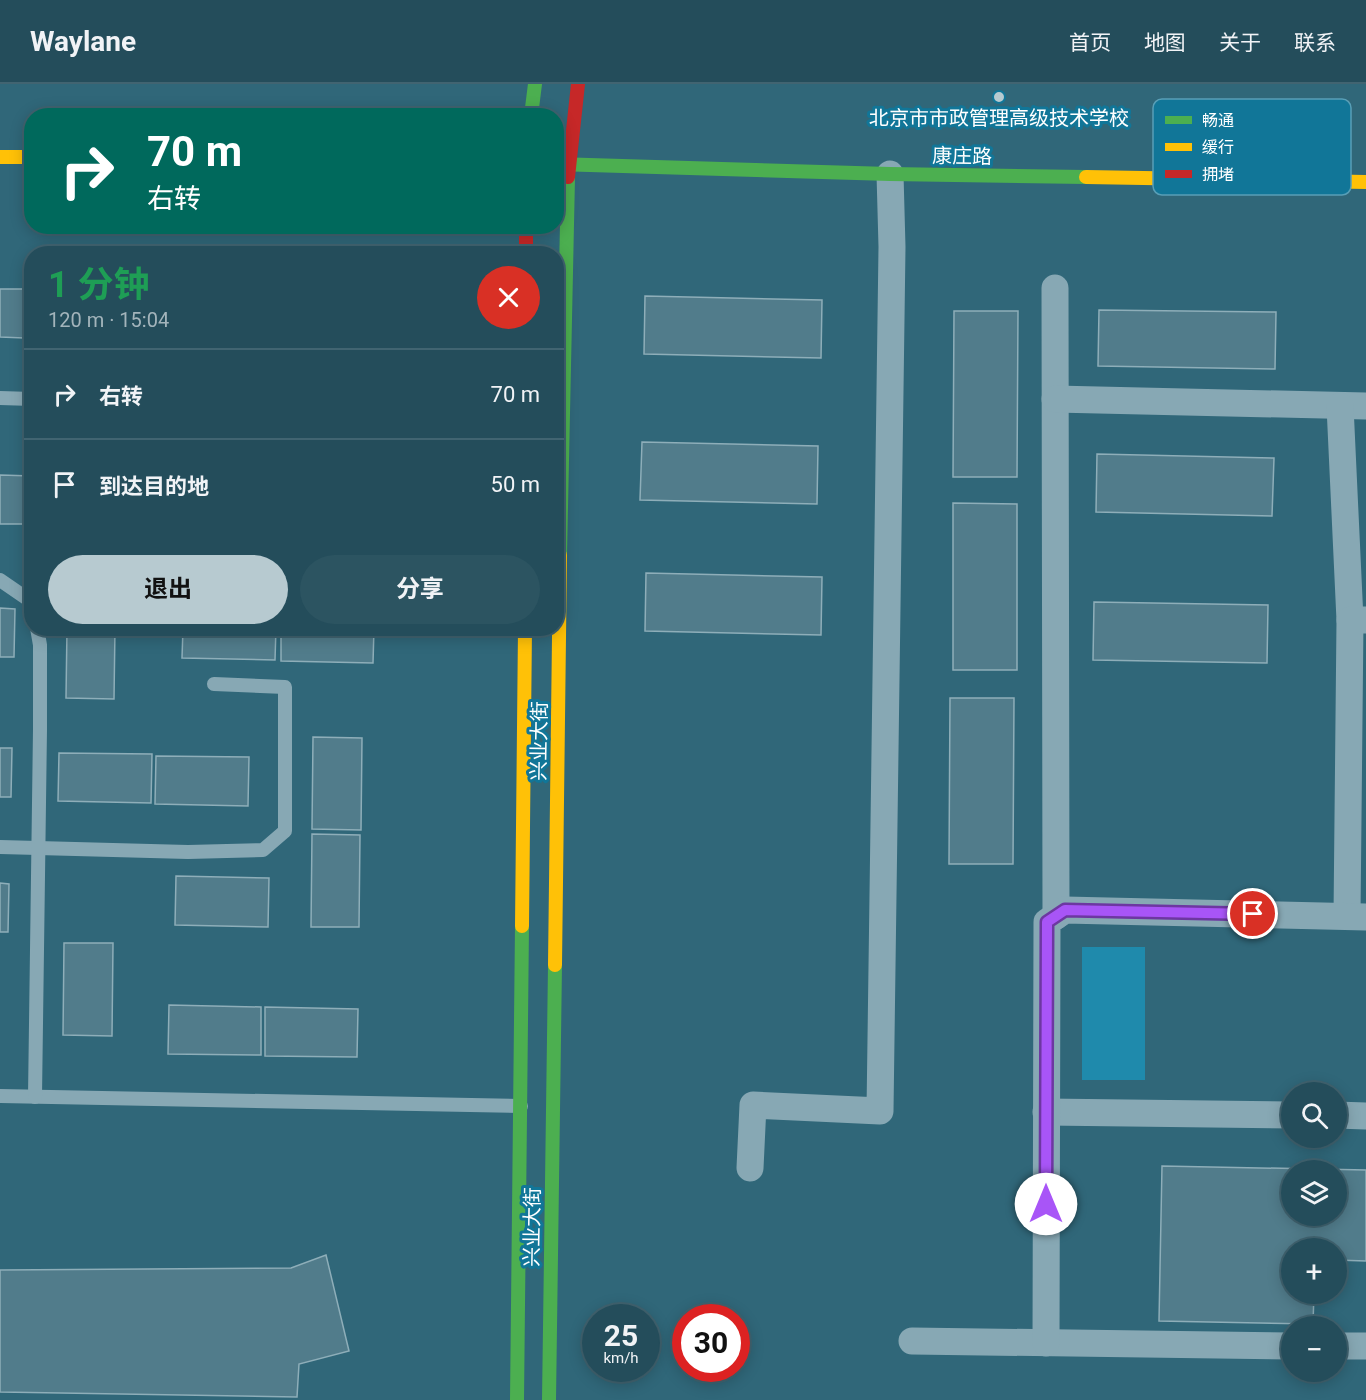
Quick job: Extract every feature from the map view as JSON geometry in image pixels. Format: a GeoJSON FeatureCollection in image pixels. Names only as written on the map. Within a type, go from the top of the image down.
{"type":"FeatureCollection","features":[{"type":"Feature","properties":{"kind":"main road"},"geometry":{"type":"LineString","coordinates":[[532,108],[535,84]]}},
{"type":"Feature","properties":{"kind":"main road","name":"兴业大街"},"geometry":{"type":"LineString","coordinates":[[564,154],[578,84]]}},
{"type":"Feature","properties":{"kind":"main road"},"geometry":{"type":"LineString","coordinates":[[0,157],[24,157]]}},
{"type":"Feature","properties":{"kind":"main road","name":"康庄路"},"geometry":{"type":"LineString","coordinates":[[564,164],[890,174],[1153,178]]}},
{"type":"Feature","properties":{"kind":"main road","name":"康庄路"},"geometry":{"type":"LineString","coordinates":[[1351,182],[1366,182]]}},
{"type":"Feature","properties":{"kind":"main road","name":"兴业大街"},"geometry":{"type":"LineString","coordinates":[[525,636],[537,1106],[549,1400]]}},
{"type":"Feature","properties":{"kind":"main road","name":"兴业大街"},"geometry":{"type":"LineString","coordinates":[[516,1400],[537,1106],[549,636]]}},
{"type":"Feature","properties":{"kind":"street"},"geometry":{"type":"LineString","coordinates":[[750,1168],[753,1106],[880,1111],[892,247],[890,174]]}},
{"type":"Feature","properties":{"kind":"street"},"geometry":{"type":"LineString","coordinates":[[1055,288],[1056,916]]}},
{"type":"Feature","properties":{"kind":"street"},"geometry":{"type":"LineString","coordinates":[[1046,1343],[1047,922],[1065,910],[1357,916],[1358,620],[1353,406],[1055,399]]}},
{"type":"Feature","properties":{"kind":"street"},"geometry":{"type":"LineString","coordinates":[[1046,1112],[1281,1115]]}},
{"type":"Feature","properties":{"kind":"street"},"geometry":{"type":"LineString","coordinates":[[1347,1115],[1366,1116]]}},
{"type":"Feature","properties":{"kind":"street"},"geometry":{"type":"LineString","coordinates":[[912,1341],[1281,1346]]}},
{"type":"Feature","properties":{"kind":"street"},"geometry":{"type":"LineString","coordinates":[[1347,1346],[1366,1347]]}},
{"type":"Feature","properties":{"kind":"lane"},"geometry":{"type":"LineString","coordinates":[[0,398],[24,399]]}},
{"type":"Feature","properties":{"kind":"lane"},"geometry":{"type":"LineString","coordinates":[[0,580],[24,596]]}},
{"type":"Feature","properties":{"kind":"lane"},"geometry":{"type":"LineString","coordinates":[[35,1097],[39,848],[38,636]]}},
{"type":"Feature","properties":{"kind":"lane"},"geometry":{"type":"LineString","coordinates":[[0,847],[188,852],[263,850],[285,831],[285,687],[214,684]]}},
{"type":"Feature","properties":{"kind":"lane"},"geometry":{"type":"LineString","coordinates":[[0,1096],[537,1106]]}},
{"type":"Feature","properties":{"kind":"shaded area"},"geometry":{"type":"Polygon","coordinates":[[[1082,947],[1145,947],[1145,1080],[1082,1080],[1082,947]]]}},
{"type":"Feature","properties":{"kind":"building"},"geometry":{"type":"Polygon","coordinates":[[[0,289],[24,289],[24,338],[0,337],[0,289]]]}},
{"type":"Feature","properties":{"kind":"building"},"geometry":{"type":"Polygon","coordinates":[[[645,296],[822,300],[821,358],[644,354],[645,296]]]}},
{"type":"Feature","properties":{"kind":"building"},"geometry":{"type":"Polygon","coordinates":[[[1099,310],[1276,312],[1275,369],[1098,366],[1099,310]]]}},
{"type":"Feature","properties":{"kind":"building"},"geometry":{"type":"Polygon","coordinates":[[[954,311],[1018,311],[1017,477],[953,477],[954,311]]]}},
{"type":"Feature","properties":{"kind":"building"},"geometry":{"type":"Polygon","coordinates":[[[642,442],[818,446],[817,504],[640,500],[642,442]]]}},
{"type":"Feature","properties":{"kind":"building"},"geometry":{"type":"Polygon","coordinates":[[[1097,454],[1274,458],[1272,516],[1096,512],[1097,454]]]}},
{"type":"Feature","properties":{"kind":"building"},"geometry":{"type":"Polygon","coordinates":[[[0,475],[24,476],[24,524],[0,524],[0,475]]]}},
{"type":"Feature","properties":{"kind":"building"},"geometry":{"type":"Polygon","coordinates":[[[953,503],[1017,504],[1017,670],[953,670],[953,503]]]}},
{"type":"Feature","properties":{"kind":"building"},"geometry":{"type":"Polygon","coordinates":[[[646,573],[822,577],[821,635],[645,631],[646,573]]]}},
{"type":"Feature","properties":{"kind":"building"},"geometry":{"type":"Polygon","coordinates":[[[1094,602],[1268,605],[1267,663],[1093,660],[1094,602]]]}},
{"type":"Feature","properties":{"kind":"building"},"geometry":{"type":"Polygon","coordinates":[[[0,608],[15,609],[14,657],[0,657],[0,608]]]}},
{"type":"Feature","properties":{"kind":"building"},"geometry":{"type":"Polygon","coordinates":[[[67,636],[115,636],[114,699],[66,698],[67,636]]]}},
{"type":"Feature","properties":{"kind":"building"},"geometry":{"type":"Polygon","coordinates":[[[183,636],[276,636],[275,660],[182,658],[183,636]]]}},
{"type":"Feature","properties":{"kind":"building"},"geometry":{"type":"Polygon","coordinates":[[[281,636],[374,636],[373,663],[281,661],[281,636]]]}},
{"type":"Feature","properties":{"kind":"building"},"geometry":{"type":"Polygon","coordinates":[[[950,698],[1014,698],[1013,864],[949,864],[950,698]]]}},
{"type":"Feature","properties":{"kind":"building"},"geometry":{"type":"Polygon","coordinates":[[[313,737],[362,738],[361,830],[312,829],[313,737]]]}},
{"type":"Feature","properties":{"kind":"building"},"geometry":{"type":"Polygon","coordinates":[[[0,748],[12,748],[11,797],[0,797],[0,748]]]}},
{"type":"Feature","properties":{"kind":"building"},"geometry":{"type":"Polygon","coordinates":[[[59,753],[152,754],[151,803],[58,801],[59,753]]]}},
{"type":"Feature","properties":{"kind":"building"},"geometry":{"type":"Polygon","coordinates":[[[156,756],[249,757],[248,806],[155,804],[156,756]]]}},
{"type":"Feature","properties":{"kind":"building"},"geometry":{"type":"Polygon","coordinates":[[[312,834],[360,835],[359,927],[311,927],[312,834]]]}},
{"type":"Feature","properties":{"kind":"building"},"geometry":{"type":"Polygon","coordinates":[[[176,876],[269,878],[268,927],[175,925],[176,876]]]}},
{"type":"Feature","properties":{"kind":"building"},"geometry":{"type":"Polygon","coordinates":[[[0,883],[9,884],[8,932],[0,932],[0,883]]]}},
{"type":"Feature","properties":{"kind":"building"},"geometry":{"type":"Polygon","coordinates":[[[64,943],[113,943],[112,1036],[63,1035],[64,943]]]}},
{"type":"Feature","properties":{"kind":"building"},"geometry":{"type":"Polygon","coordinates":[[[169,1005],[261,1007],[261,1055],[168,1054],[169,1005]]]}},
{"type":"Feature","properties":{"kind":"building"},"geometry":{"type":"Polygon","coordinates":[[[265,1007],[358,1009],[357,1057],[265,1056],[265,1007]]]}},
{"type":"Feature","properties":{"kind":"building"},"geometry":{"type":"Polygon","coordinates":[[[1162,1166],[1281,1168],[1281,1226],[1347,1226],[1347,1170],[1366,1170],[1366,1261],[1347,1260],[1347,1238],[1281,1238],[1281,1304],[1314,1304],[1313,1316],[1281,1316],[1281,1323],[1159,1321],[1162,1166]]]}},
{"type":"Feature","properties":{"kind":"building"},"geometry":{"type":"Polygon","coordinates":[[[326,1255],[349,1351],[299,1364],[297,1397],[0,1392],[0,1270],[291,1268],[326,1255]]]}},
{"type":"Feature","properties":{"kind":"traffic: fast"},"geometry":{"type":"LineString","coordinates":[[532,108],[535,84]]}},
{"type":"Feature","properties":{"kind":"traffic: fast"},"geometry":{"type":"LineString","coordinates":[[564,164],[1086,177]]}},
{"type":"Feature","properties":{"kind":"traffic: fast"},"geometry":{"type":"LineString","coordinates":[[564,366],[568,177]]}},
{"type":"Feature","properties":{"kind":"traffic: fast"},"geometry":{"type":"LineString","coordinates":[[517,1400],[522,926]]}},
{"type":"Feature","properties":{"kind":"traffic: fast"},"geometry":{"type":"LineString","coordinates":[[549,1400],[555,965]]}},
{"type":"Feature","properties":{"kind":"traffic: slow"},"geometry":{"type":"LineString","coordinates":[[0,157],[24,157]]}},
{"type":"Feature","properties":{"kind":"traffic: slow"},"geometry":{"type":"LineString","coordinates":[[1086,177],[1153,178]]}},
{"type":"Feature","properties":{"kind":"traffic: slow"},"geometry":{"type":"LineString","coordinates":[[1351,182],[1366,182]]}},
{"type":"Feature","properties":{"kind":"traffic: slow"},"geometry":{"type":"LineString","coordinates":[[522,926],[525,636]]}},
{"type":"Feature","properties":{"kind":"traffic: slow"},"geometry":{"type":"LineString","coordinates":[[555,965],[559,636]]}},
{"type":"Feature","properties":{"kind":"traffic: jam"},"geometry":{"type":"LineString","coordinates":[[568,177],[578,84]]}},
{"type":"Feature","properties":{"kind":"traffic: jam"},"geometry":{"type":"LineString","coordinates":[[526,234],[526,246]]}},
{"type":"Feature","properties":{"kind":"place","name":"北京市市政管理高级技术学校"},"geometry":{"type":"Point","coordinates":[999,97]}},
{"type":"Feature","properties":{"kind":"route"},"geometry":{"type":"LineString","coordinates":[[1046,1204],[1047,922],[1065,910],[1253,914]]}}]}
